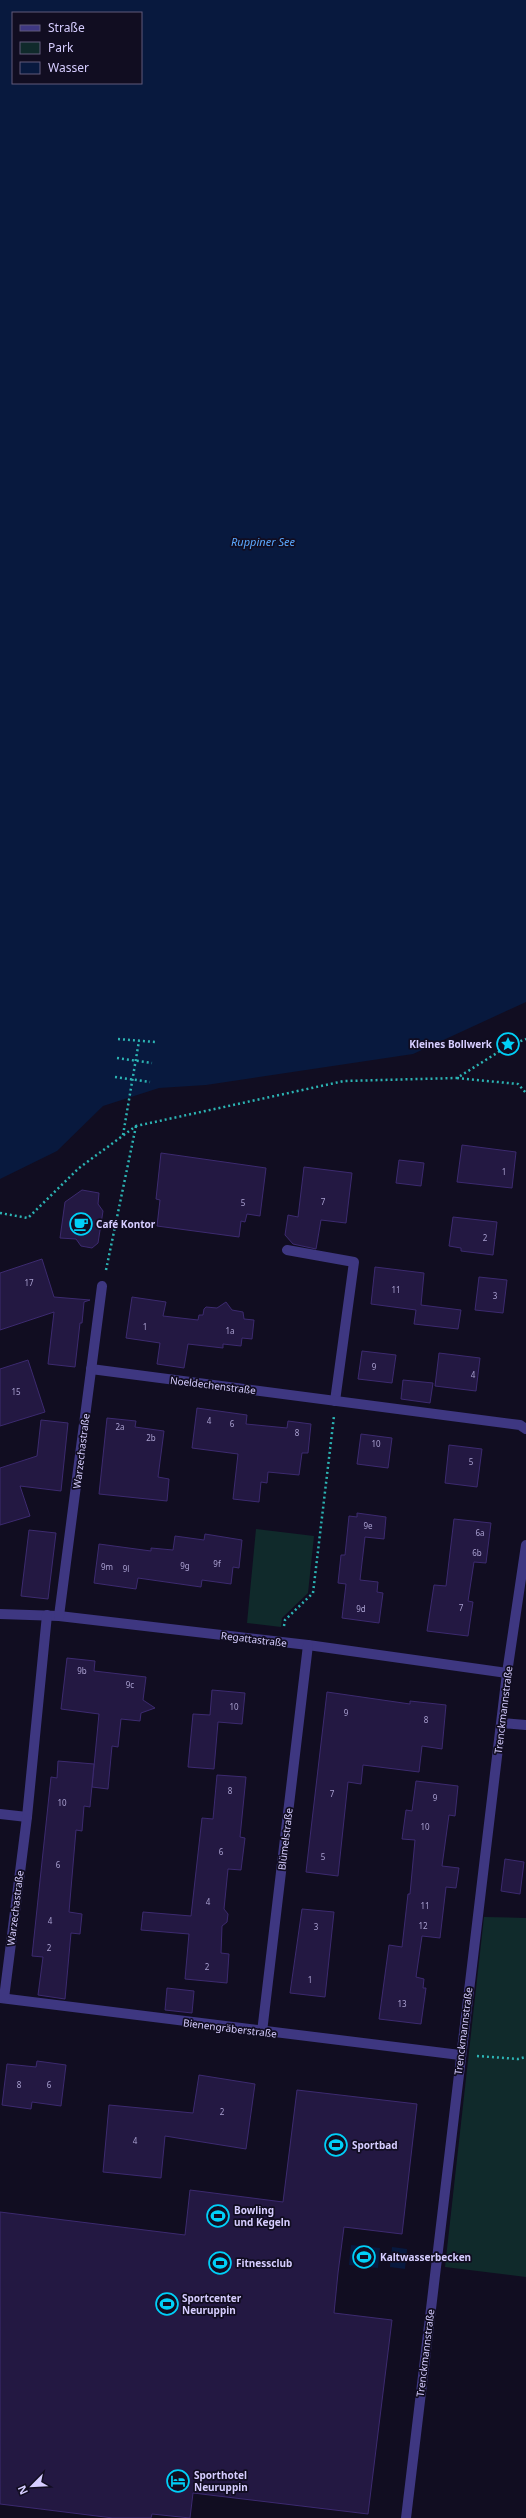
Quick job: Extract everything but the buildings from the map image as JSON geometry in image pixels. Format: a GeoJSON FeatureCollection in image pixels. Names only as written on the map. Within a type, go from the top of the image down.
{"type":"FeatureCollection","features":[{"type":"Feature","properties":{"kind":"street"},"geometry":{"type":"LineString","coordinates":[[287,1250],[354,1262],[335,1401]]}},
{"type":"Feature","properties":{"kind":"street","name":"Warzechastraße"},"geometry":{"type":"LineString","coordinates":[[59,1616],[102,1286]]}},
{"type":"Feature","properties":{"kind":"street","name":"Noeldechenstraße"},"geometry":{"type":"LineString","coordinates":[[91,1369],[520,1425],[526,1428]]}},
{"type":"Feature","properties":{"kind":"street","name":"Trenckmannstraße"},"geometry":{"type":"LineString","coordinates":[[406,2518],[460,2055],[507,1673],[526,1546]]}},
{"type":"Feature","properties":{"kind":"street","name":"Regattastraße"},"geometry":{"type":"LineString","coordinates":[[0,1614],[59,1616],[308,1645],[507,1673]]}},
{"type":"Feature","properties":{"kind":"street","name":"Warzechastraße"},"geometry":{"type":"LineString","coordinates":[[2,1998],[27,1817],[47,1615]]}},
{"type":"Feature","properties":{"kind":"street","name":"Blümelstraße"},"geometry":{"type":"LineString","coordinates":[[262,2032],[308,1645]]}},
{"type":"Feature","properties":{"kind":"street"},"geometry":{"type":"LineString","coordinates":[[502,1723],[526,1725]]}},
{"type":"Feature","properties":{"kind":"street"},"geometry":{"type":"LineString","coordinates":[[0,1814],[27,1817]]}},
{"type":"Feature","properties":{"kind":"street","name":"Bienengräberstraße"},"geometry":{"type":"LineString","coordinates":[[2,1998],[262,2032],[460,2055]]}},
{"type":"Feature","properties":{"kind":"path"},"geometry":{"type":"LineString","coordinates":[[118,1039],[155,1042]]}},
{"type":"Feature","properties":{"kind":"path"},"geometry":{"type":"LineString","coordinates":[[457,1078],[508,1046],[526,1039]]}},
{"type":"Feature","properties":{"kind":"path"},"geometry":{"type":"LineString","coordinates":[[123,1135],[139,1041]]}},
{"type":"Feature","properties":{"kind":"path"},"geometry":{"type":"LineString","coordinates":[[117,1058],[152,1063]]}},
{"type":"Feature","properties":{"kind":"path"},"geometry":{"type":"LineString","coordinates":[[115,1077],[150,1082]]}},
{"type":"Feature","properties":{"kind":"path"},"geometry":{"type":"LineString","coordinates":[[0,1213],[28,1218],[79,1168],[136,1126],[344,1081],[457,1078],[518,1084],[526,1093]]}},
{"type":"Feature","properties":{"kind":"path"},"geometry":{"type":"LineString","coordinates":[[102,1286],[136,1126]]}},
{"type":"Feature","properties":{"kind":"path"},"geometry":{"type":"LineString","coordinates":[[282,1642],[285,1620],[313,1593],[335,1401]]}},
{"type":"Feature","properties":{"kind":"path"},"geometry":{"type":"LineString","coordinates":[[460,2055],[518,2059],[526,2057]]}},
{"type":"Feature","properties":{"kind":"green space"},"geometry":{"type":"Polygon","coordinates":[[[256,1529],[314,1536],[308,1593],[282,1618],[281,1627],[247,1623],[256,1529]]]}},
{"type":"Feature","properties":{"kind":"green space"},"geometry":{"type":"Polygon","coordinates":[[[484,1917],[526,1918],[526,2277],[445,2267],[484,1917]]]}},
{"type":"Feature","properties":{"kind":"water","name":"Ruppiner See"},"geometry":{"type":"Polygon","coordinates":[[[0,0],[526,0],[526,1002],[413,1054],[206,1085],[159,1088],[103,1106],[57,1151],[0,1179],[0,0]]]}},
{"type":"Feature","properties":{"kind":"water","name":"Kaltwasserbecken"},"geometry":{"type":"Polygon","coordinates":[[[351,2245],[380,2248],[378,2268],[349,2265],[351,2245]]]}},
{"type":"Feature","properties":{"kind":"water"},"geometry":{"type":"Polygon","coordinates":[[[392,2247],[407,2249],[405,2269],[390,2267],[392,2247]]]}},
{"type":"Feature","properties":{"kind":"place","name":"Kleines Bollwerk"},"geometry":{"type":"Point","coordinates":[508,1044]}},
{"type":"Feature","properties":{"kind":"place","name":"Café Kontor"},"geometry":{"type":"Point","coordinates":[81,1224]}},
{"type":"Feature","properties":{"kind":"place","name":"Sportbad"},"geometry":{"type":"Point","coordinates":[336,2145]}},
{"type":"Feature","properties":{"kind":"place","name":"Bowling und Kegeln"},"geometry":{"type":"Point","coordinates":[218,2216]}},
{"type":"Feature","properties":{"kind":"place","name":"Kaltwasserbecken"},"geometry":{"type":"Point","coordinates":[364,2257]}},
{"type":"Feature","properties":{"kind":"place","name":"Fitnessclub"},"geometry":{"type":"Point","coordinates":[220,2263]}},
{"type":"Feature","properties":{"kind":"place","name":"Sportcenter Neuruppin"},"geometry":{"type":"Point","coordinates":[167,2304]}},
{"type":"Feature","properties":{"kind":"place","name":"Sporthotel Neuruppin"},"geometry":{"type":"Point","coordinates":[178,2481]}}]}
